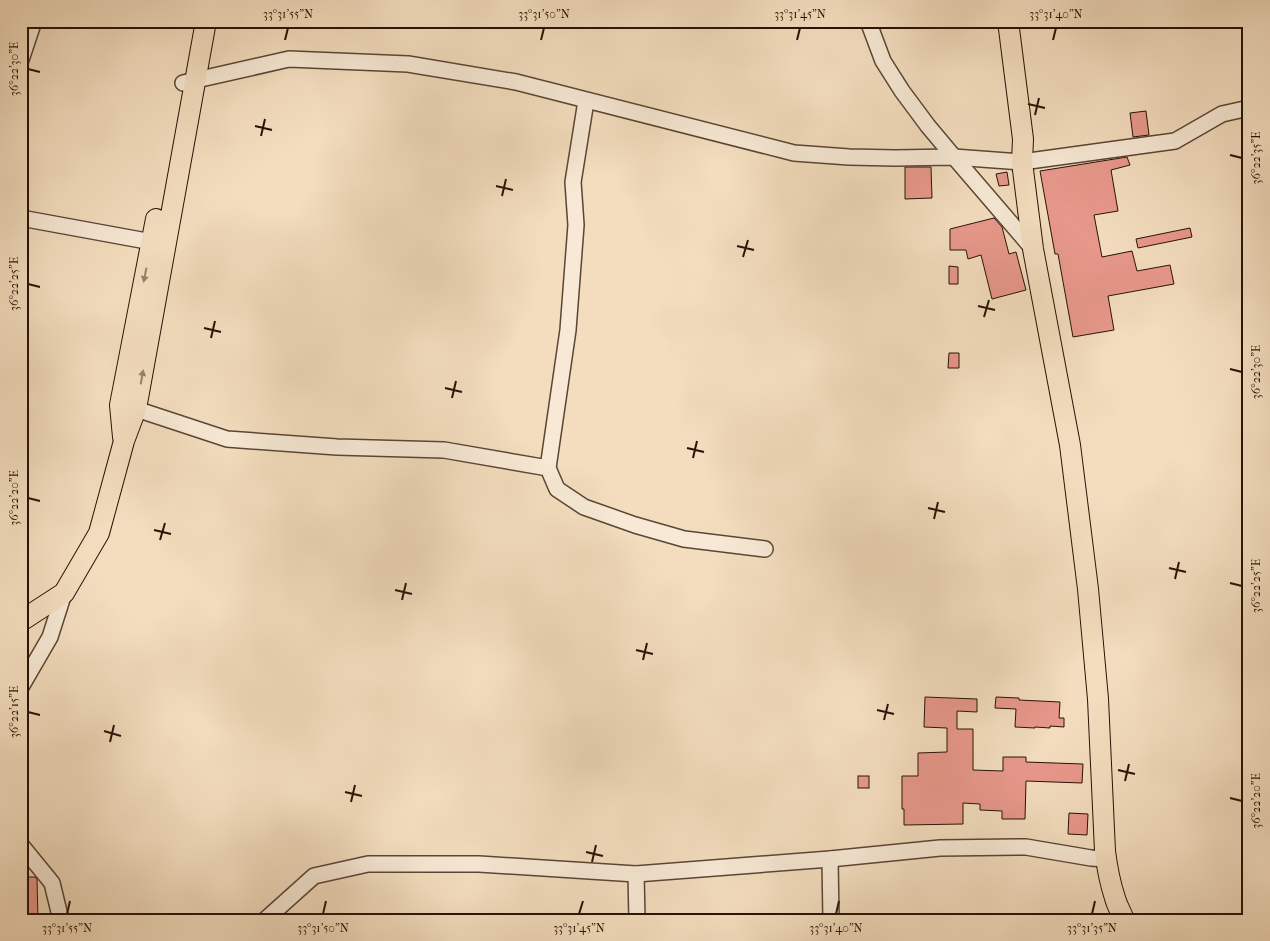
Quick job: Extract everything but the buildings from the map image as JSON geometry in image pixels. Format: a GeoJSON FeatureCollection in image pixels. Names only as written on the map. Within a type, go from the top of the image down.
{"type":"FeatureCollection","features":[{"type":"Feature","properties":{"kind":"main road"},"geometry":{"type":"LineString","coordinates":[[21,621],[64,593],[99,534],[124,441],[136,409],[189,81],[195,21]]}},
{"type":"Feature","properties":{"kind":"main road"},"geometry":{"type":"LineString","coordinates":[[124,441],[120,405],[152,242],[189,81],[206,21]]}},
{"type":"Feature","properties":{"kind":"main road"},"geometry":{"type":"LineString","coordinates":[[994,21],[1009,137],[1022,162]]}},
{"type":"Feature","properties":{"kind":"main road"},"geometry":{"type":"LineString","coordinates":[[1008,21],[1023,139],[1022,162],[1033,249],[1070,445],[1088,589],[1098,699],[1106,859],[1115,899],[1124,920]]}},
{"type":"Feature","properties":{"kind":"main road"},"geometry":{"type":"LineString","coordinates":[[1114,920],[1115,899]]}},
{"type":"Feature","properties":{"kind":"street"},"geometry":{"type":"LineString","coordinates":[[21,60],[34,21]]}},
{"type":"Feature","properties":{"kind":"street"},"geometry":{"type":"LineString","coordinates":[[868,21],[883,61],[902,91],[928,126],[1033,249]]}},
{"type":"Feature","properties":{"kind":"street"},"geometry":{"type":"LineString","coordinates":[[189,81],[289,59],[408,64],[516,82],[794,153],[849,158],[954,157],[1022,162],[1175,141],[1222,114],[1249,108]]}},
{"type":"Feature","properties":{"kind":"street"},"geometry":{"type":"LineString","coordinates":[[586,101],[573,182],[576,225],[568,330],[548,468],[557,489],[584,507],[634,525],[684,539],[766,549]]}},
{"type":"Feature","properties":{"kind":"street"},"geometry":{"type":"LineString","coordinates":[[21,218],[152,242]]}},
{"type":"Feature","properties":{"kind":"street"},"geometry":{"type":"LineString","coordinates":[[136,409],[227,439],[337,447],[444,450],[548,468]]}},
{"type":"Feature","properties":{"kind":"street"},"geometry":{"type":"LineString","coordinates":[[21,687],[50,636],[64,593]]}},
{"type":"Feature","properties":{"kind":"street"},"geometry":{"type":"LineString","coordinates":[[21,845],[52,883],[61,920]]}},
{"type":"Feature","properties":{"kind":"street"},"geometry":{"type":"LineString","coordinates":[[266,920],[314,876],[368,864],[479,864],[636,874],[830,859],[940,848],[1026,846],[1106,859]]}},
{"type":"Feature","properties":{"kind":"street"},"geometry":{"type":"LineString","coordinates":[[830,859],[831,920]]}},
{"type":"Feature","properties":{"kind":"street"},"geometry":{"type":"LineString","coordinates":[[636,874],[637,920]]}}]}
